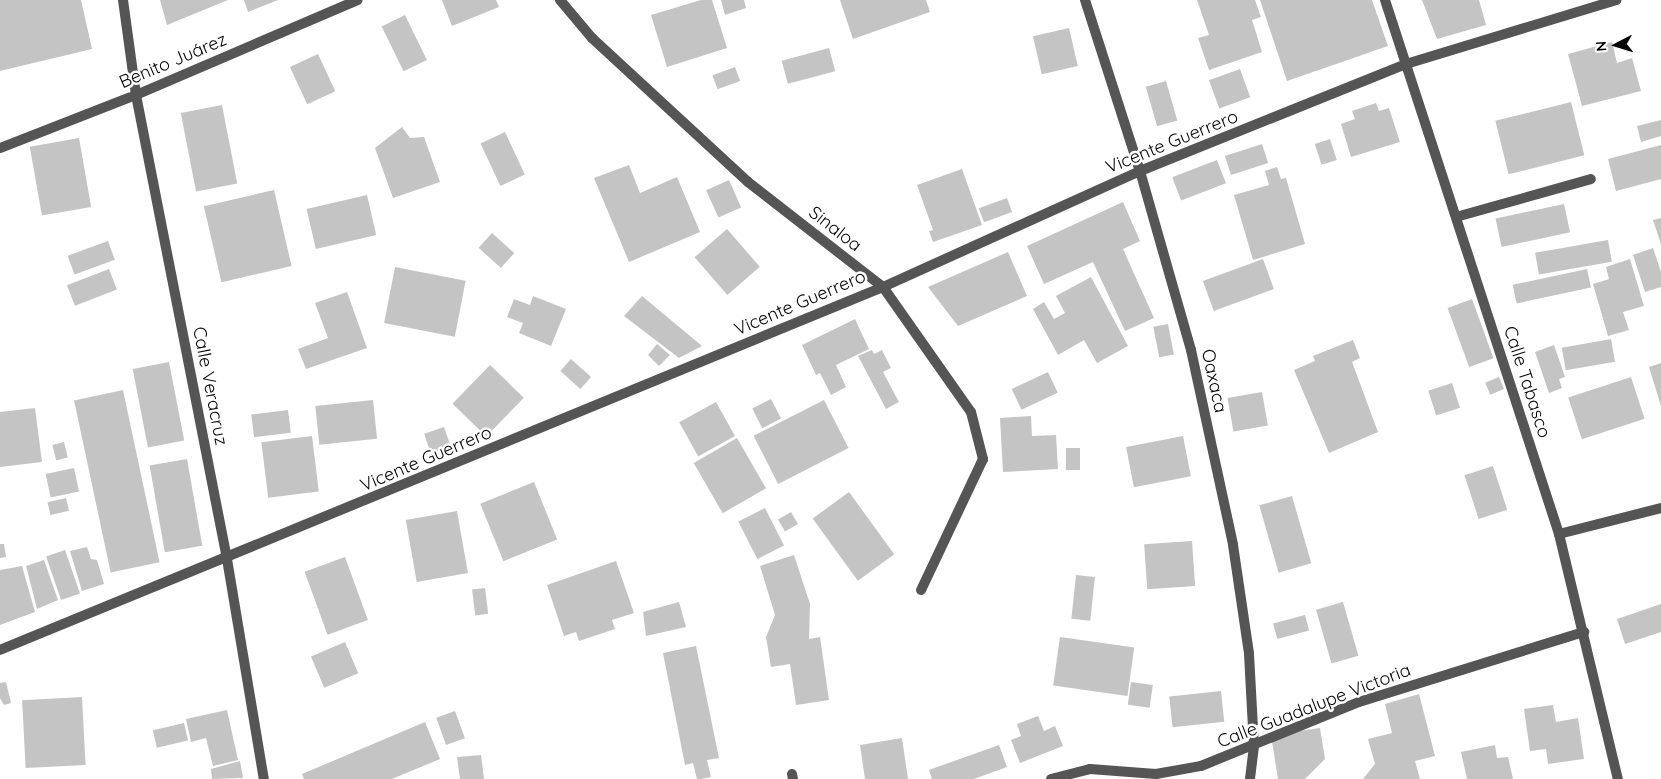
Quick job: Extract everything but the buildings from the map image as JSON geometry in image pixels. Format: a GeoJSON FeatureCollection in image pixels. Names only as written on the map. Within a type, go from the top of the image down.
{"type":"FeatureCollection","features":[{"type":"Feature","properties":{"kind":"street","name":"Calle Veracruz"},"geometry":{"type":"LineString","coordinates":[[123,0],[136,95],[227,559],[264,779]]}},
{"type":"Feature","properties":{"kind":"street","name":"Benito Juárez"},"geometry":{"type":"LineString","coordinates":[[0,148],[136,95],[358,0]]}},
{"type":"Feature","properties":{"kind":"street","name":"Sinaloa"},"geometry":{"type":"LineString","coordinates":[[560,0],[592,38],[748,182],[883,287],[971,412],[983,459],[921,590]]}},
{"type":"Feature","properties":{"kind":"street","name":"Oaxaca"},"geometry":{"type":"LineString","coordinates":[[1085,0],[1140,171],[1191,350],[1233,545],[1249,654],[1254,746],[1250,779]]}},
{"type":"Feature","properties":{"kind":"street","name":"Calle Tabasco"},"geometry":{"type":"LineString","coordinates":[[1385,0],[1560,534],[1618,779]]}},
{"type":"Feature","properties":{"kind":"street","name":"Vicente Guerrero"},"geometry":{"type":"LineString","coordinates":[[0,650],[227,559],[883,287],[1140,171],[1406,64],[1618,0]]}},
{"type":"Feature","properties":{"kind":"street"},"geometry":{"type":"LineString","coordinates":[[1456,217],[1591,179]]}},
{"type":"Feature","properties":{"kind":"street"},"geometry":{"type":"LineString","coordinates":[[1560,534],[1661,508]]}},
{"type":"Feature","properties":{"kind":"street","name":"Calle Guadalupe Victoria"},"geometry":{"type":"LineString","coordinates":[[1051,779],[1090,769],[1156,774],[1201,766],[1359,702],[1584,632]]}}]}
